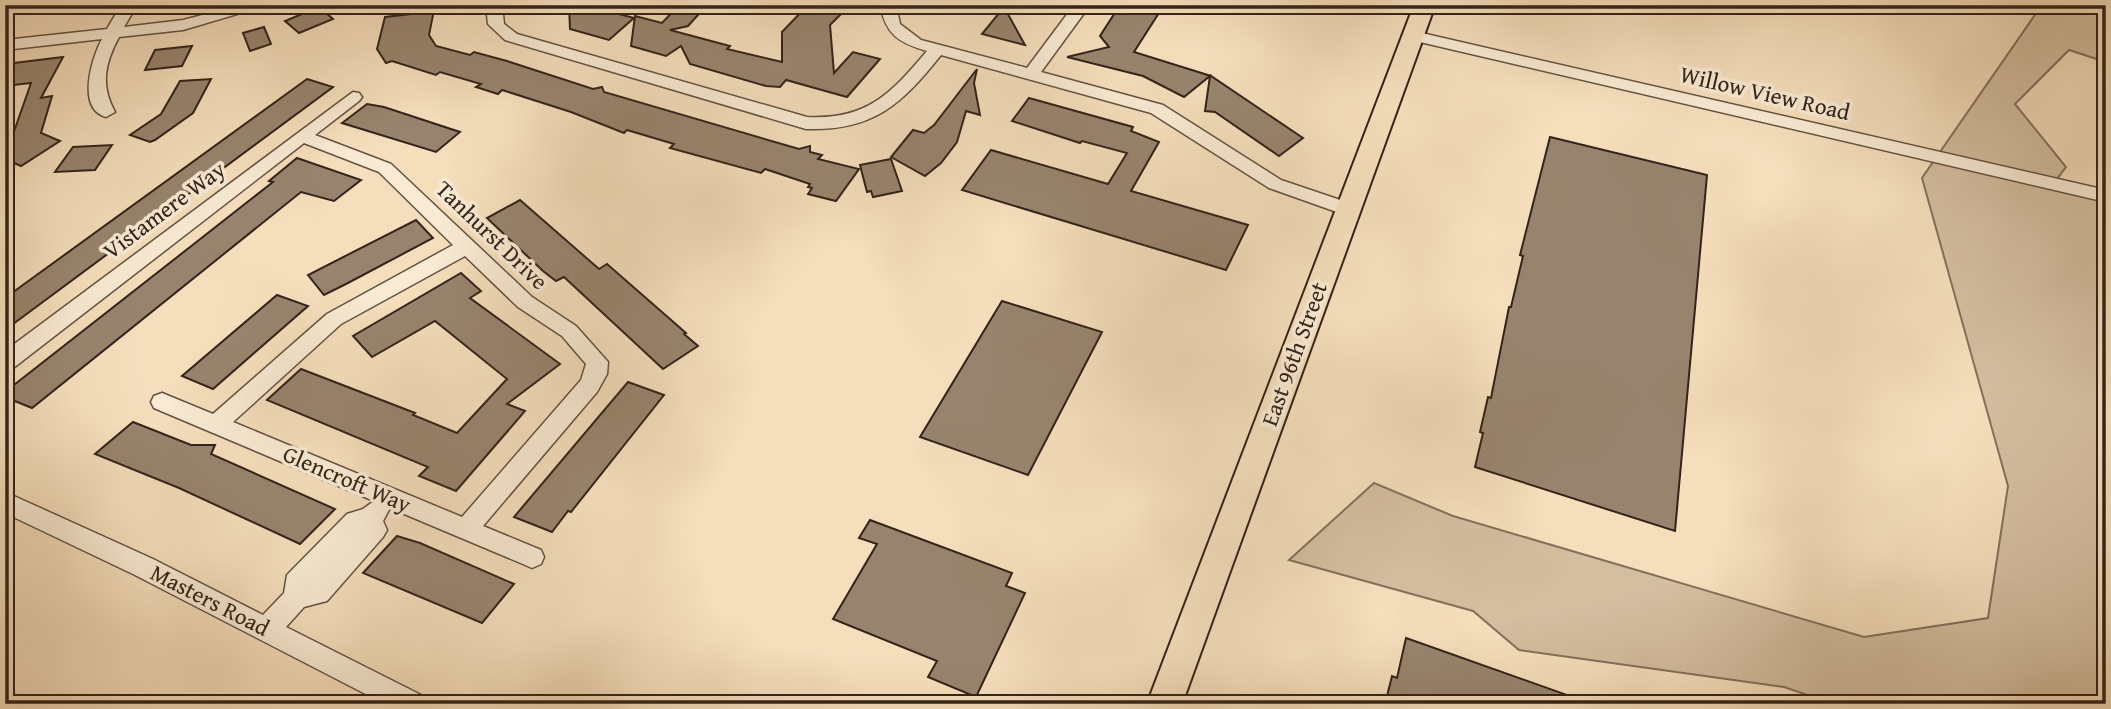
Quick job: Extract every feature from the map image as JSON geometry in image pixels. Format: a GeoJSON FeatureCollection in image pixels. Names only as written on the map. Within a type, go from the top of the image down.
{"type":"FeatureCollection","features":[{"type":"Feature","properties":{"kind":"main road","name":"East 96th Street"},"geometry":{"type":"LineString","coordinates":[[1164,704],[1425,5]]}},
{"type":"Feature","properties":{"kind":"street"},"geometry":{"type":"LineString","coordinates":[[106,112],[97,98],[95,76],[129,5]]}},
{"type":"Feature","properties":{"kind":"street"},"geometry":{"type":"LineString","coordinates":[[5,45],[200,23],[260,5]]}},
{"type":"Feature","properties":{"kind":"street"},"geometry":{"type":"LineString","coordinates":[[1030,75],[1082,5]]}},
{"type":"Feature","properties":{"kind":"street"},"geometry":{"type":"LineString","coordinates":[[493,11],[499,29],[518,39],[789,120],[811,124],[848,122],[888,105],[937,50]]}},
{"type":"Feature","properties":{"kind":"street"},"geometry":{"type":"LineString","coordinates":[[888,11],[891,26],[904,37],[937,50],[1157,109],[1275,184],[1348,211]]}},
{"type":"Feature","properties":{"kind":"street","name":"Willow View Road"},"geometry":{"type":"LineString","coordinates":[[1413,36],[2106,196]]}},
{"type":"Feature","properties":{"kind":"street","name":"Vistamere Way"},"geometry":{"type":"LineString","coordinates":[[5,363],[353,97]]}},
{"type":"Feature","properties":{"kind":"street","name":"Tanhurst Drive"},"geometry":{"type":"LineString","coordinates":[[302,136],[385,167],[534,310],[569,331],[594,356],[598,368],[589,386],[466,529]]}},
{"type":"Feature","properties":{"kind":"street"},"geometry":{"type":"LineString","coordinates":[[216,424],[334,319],[467,246]]}},
{"type":"Feature","properties":{"kind":"street","name":"Glencroft Way"},"geometry":{"type":"LineString","coordinates":[[162,402],[532,557]]}},
{"type":"Feature","properties":{"kind":"street"},"geometry":{"type":"LineString","coordinates":[[267,629],[298,597],[318,593],[375,530],[370,518],[389,497]]}},
{"type":"Feature","properties":{"kind":"street","name":"Masters Road"},"geometry":{"type":"LineString","coordinates":[[5,502],[267,629],[412,704]]}},
{"type":"Feature","properties":{"kind":"shaded area"},"geometry":{"type":"Polygon","coordinates":[[[2057,5],[2106,5],[2106,62],[2069,50],[2015,104],[2066,167],[2051,187],[2106,201],[2106,704],[1834,704],[1784,687],[1519,650],[1473,611],[1289,560],[1374,483],[1453,516],[1864,637],[1988,618],[2008,486],[1922,178],[2039,9],[2057,5]]]}},
{"type":"Feature","properties":{"kind":"building"},"geometry":{"type":"Polygon","coordinates":[[[435,5],[429,35],[436,46],[507,61],[593,89],[602,87],[604,92],[799,149],[810,146],[810,152],[822,155],[818,159],[859,169],[836,201],[808,194],[812,188],[808,187],[810,184],[765,169],[761,173],[670,148],[674,144],[627,130],[624,133],[571,112],[502,90],[498,94],[476,87],[481,84],[440,72],[436,75],[392,61],[386,63],[377,49],[385,17],[420,13],[435,5]]]}},
{"type":"Feature","properties":{"kind":"building"},"geometry":{"type":"Polygon","coordinates":[[[569,5],[585,5],[634,18],[609,40],[570,29],[569,5]]]}},
{"type":"Feature","properties":{"kind":"building"},"geometry":{"type":"Polygon","coordinates":[[[679,5],[707,5],[688,26],[670,30],[730,46],[727,49],[782,62],[782,32],[808,5],[841,5],[835,11],[840,15],[830,25],[834,73],[853,52],[880,59],[847,97],[786,80],[780,87],[766,86],[690,64],[681,46],[666,56],[631,46],[635,16],[662,23],[679,5]]]}},
{"type":"Feature","properties":{"kind":"building"},"geometry":{"type":"Polygon","coordinates":[[[1120,5],[1164,5],[1134,52],[1211,76],[1303,138],[1279,156],[1215,112],[1205,111],[1210,76],[1184,97],[1143,76],[1067,57],[1109,47],[1100,36],[1120,5]]]}},
{"type":"Feature","properties":{"kind":"building"},"geometry":{"type":"Polygon","coordinates":[[[319,7],[333,19],[299,33],[285,21],[319,7]]]}},
{"type":"Feature","properties":{"kind":"building"},"geometry":{"type":"Polygon","coordinates":[[[1004,7],[1025,45],[982,34],[1004,7]]]}},
{"type":"Feature","properties":{"kind":"building"},"geometry":{"type":"Polygon","coordinates":[[[264,27],[271,44],[250,51],[243,33],[264,27]]]}},
{"type":"Feature","properties":{"kind":"building"},"geometry":{"type":"Polygon","coordinates":[[[192,46],[182,66],[145,70],[155,50],[192,46]]]}},
{"type":"Feature","properties":{"kind":"building"},"geometry":{"type":"Polygon","coordinates":[[[63,57],[41,98],[52,96],[41,133],[60,141],[21,166],[5,159],[5,147],[10,143],[31,83],[5,86],[5,78],[14,63],[63,57]]]}},
{"type":"Feature","properties":{"kind":"building"},"geometry":{"type":"Polygon","coordinates":[[[977,69],[974,83],[980,115],[966,111],[957,142],[941,163],[925,176],[891,157],[913,130],[924,133],[934,125],[977,69]]]}},
{"type":"Feature","properties":{"kind":"building"},"geometry":{"type":"Polygon","coordinates":[[[211,79],[193,113],[155,140],[150,142],[130,135],[161,114],[180,81],[211,79]]]}},
{"type":"Feature","properties":{"kind":"building"},"geometry":{"type":"Polygon","coordinates":[[[307,79],[333,87],[5,330],[5,298],[307,79]]]}},
{"type":"Feature","properties":{"kind":"building"},"geometry":{"type":"Polygon","coordinates":[[[1029,98],[1133,127],[1131,131],[1159,142],[1131,191],[1248,225],[1226,270],[962,190],[991,150],[1108,184],[1127,153],[1082,141],[1080,143],[1012,121],[1029,98]]]}},
{"type":"Feature","properties":{"kind":"building"},"geometry":{"type":"Polygon","coordinates":[[[367,104],[460,132],[436,152],[342,123],[367,104]]]}},
{"type":"Feature","properties":{"kind":"building"},"geometry":{"type":"Polygon","coordinates":[[[1550,137],[1707,175],[1675,531],[1475,467],[1483,433],[1480,432],[1488,397],[1491,398],[1509,307],[1523,256],[1520,255],[1550,137]]]}},
{"type":"Feature","properties":{"kind":"building"},"geometry":{"type":"Polygon","coordinates":[[[112,145],[95,170],[55,172],[73,147],[112,145]]]}},
{"type":"Feature","properties":{"kind":"building"},"geometry":{"type":"Polygon","coordinates":[[[297,158],[361,180],[334,201],[301,192],[32,408],[5,397],[5,392],[273,182],[269,181],[297,158]]]}},
{"type":"Feature","properties":{"kind":"building"},"geometry":{"type":"Polygon","coordinates":[[[891,159],[902,191],[873,197],[871,191],[867,192],[860,165],[891,159]]]}},
{"type":"Feature","properties":{"kind":"building"},"geometry":{"type":"Polygon","coordinates":[[[520,200],[599,269],[607,264],[698,346],[663,369],[564,277],[556,281],[543,271],[487,218],[520,200]]]}},
{"type":"Feature","properties":{"kind":"building"},"geometry":{"type":"Polygon","coordinates":[[[416,220],[433,238],[346,284],[324,295],[308,275],[416,220]]]}},
{"type":"Feature","properties":{"kind":"building"},"geometry":{"type":"Polygon","coordinates":[[[461,273],[481,291],[470,298],[560,364],[507,404],[525,411],[456,491],[419,476],[428,467],[267,400],[301,369],[415,413],[413,415],[457,433],[507,379],[435,321],[372,357],[353,336],[461,273]]]}},
{"type":"Feature","properties":{"kind":"building"},"geometry":{"type":"Polygon","coordinates":[[[277,295],[308,306],[213,389],[182,376],[277,295]]]}},
{"type":"Feature","properties":{"kind":"building"},"geometry":{"type":"Polygon","coordinates":[[[1002,301],[1102,332],[1028,475],[920,437],[1002,301]]]}},
{"type":"Feature","properties":{"kind":"building"},"geometry":{"type":"Polygon","coordinates":[[[628,382],[664,395],[571,512],[568,511],[552,532],[514,517],[628,382]]]}},
{"type":"Feature","properties":{"kind":"building"},"geometry":{"type":"Polygon","coordinates":[[[133,422],[191,445],[215,445],[211,454],[335,509],[300,544],[179,488],[95,454],[133,422]]]}},
{"type":"Feature","properties":{"kind":"building"},"geometry":{"type":"Polygon","coordinates":[[[870,520],[1012,573],[1006,586],[1025,593],[976,697],[928,677],[937,661],[833,619],[877,544],[859,538],[870,520]]]}},
{"type":"Feature","properties":{"kind":"building"},"geometry":{"type":"Polygon","coordinates":[[[397,536],[420,543],[514,584],[482,623],[363,573],[397,536]]]}},
{"type":"Feature","properties":{"kind":"building"},"geometry":{"type":"Polygon","coordinates":[[[1406,638],[1584,701],[1583,704],[1385,704],[1392,676],[1397,678],[1406,638]]]}}]}
